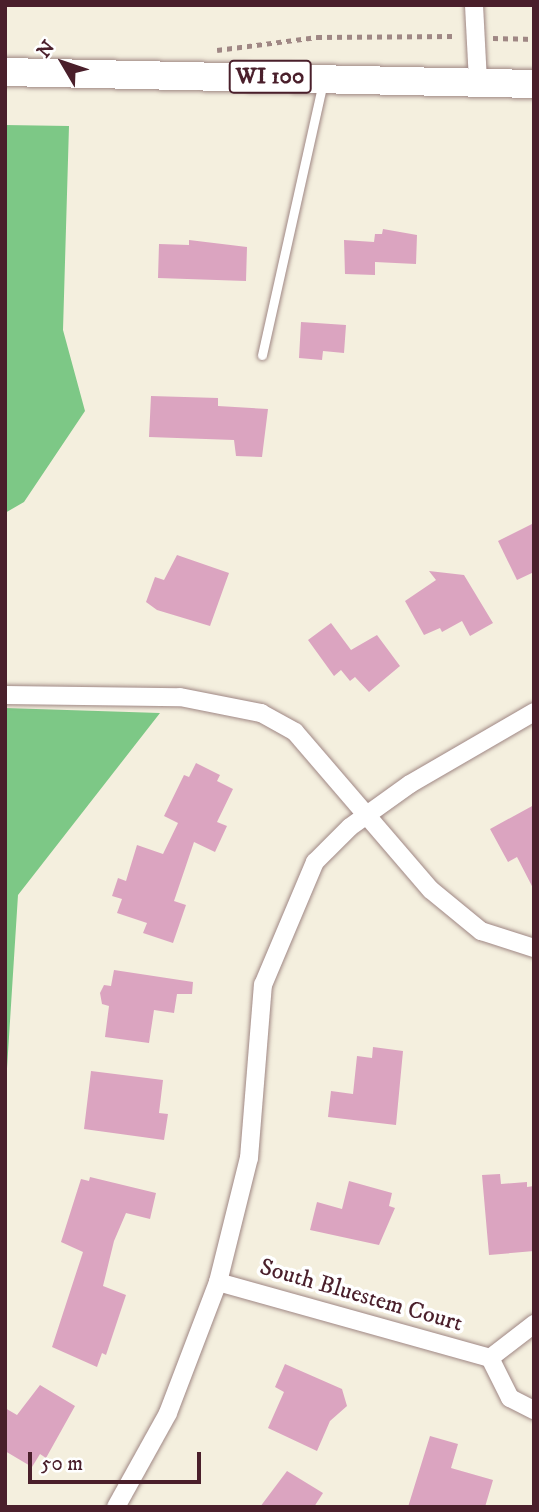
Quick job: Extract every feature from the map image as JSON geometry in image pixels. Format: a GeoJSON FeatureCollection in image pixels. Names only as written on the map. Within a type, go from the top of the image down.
{"type":"FeatureCollection","features":[{"type":"Feature","properties":{"kind":"main road","name":"WI 100"},"geometry":{"type":"LineString","coordinates":[[5,72],[534,84]]}},
{"type":"Feature","properties":{"kind":"street"},"geometry":{"type":"LineString","coordinates":[[474,5],[478,81]]}},
{"type":"Feature","properties":{"kind":"street"},"geometry":{"type":"LineString","coordinates":[[5,695],[180,697],[261,713],[295,732],[431,890],[481,931],[534,948]]}},
{"type":"Feature","properties":{"kind":"street"},"geometry":{"type":"LineString","coordinates":[[116,1507],[168,1413],[218,1282],[249,1158],[263,985],[315,862],[366,816],[410,784],[534,712]]}},
{"type":"Feature","properties":{"kind":"street","name":"South Bluestem Court"},"geometry":{"type":"LineString","coordinates":[[218,1282],[490,1358]]}},
{"type":"Feature","properties":{"kind":"street"},"geometry":{"type":"LineString","coordinates":[[534,1324],[490,1358],[510,1398],[534,1410]]}},
{"type":"Feature","properties":{"kind":"lane"},"geometry":{"type":"LineString","coordinates":[[262,355],[324,78]]}},
{"type":"Feature","properties":{"kind":"path"},"geometry":{"type":"LineString","coordinates":[[204,52],[317,37],[534,39]]}},
{"type":"Feature","properties":{"kind":"green space"},"geometry":{"type":"Polygon","coordinates":[[[5,125],[69,126],[63,330],[85,411],[24,502],[5,513],[5,125]]]}},
{"type":"Feature","properties":{"kind":"green space"},"geometry":{"type":"Polygon","coordinates":[[[5,708],[160,713],[18,895],[5,1100],[5,708]]]}},
{"type":"Feature","properties":{"kind":"building"},"geometry":{"type":"Polygon","coordinates":[[[383,229],[417,235],[416,264],[375,262],[375,275],[345,274],[344,240],[374,242],[375,234],[382,234],[383,229]]]}},
{"type":"Feature","properties":{"kind":"building"},"geometry":{"type":"Polygon","coordinates":[[[189,240],[247,247],[246,281],[158,278],[159,244],[189,245],[189,240]]]}},
{"type":"Feature","properties":{"kind":"building"},"geometry":{"type":"Polygon","coordinates":[[[301,322],[346,325],[344,353],[323,351],[322,360],[299,358],[301,322]]]}},
{"type":"Feature","properties":{"kind":"building"},"geometry":{"type":"Polygon","coordinates":[[[151,396],[218,398],[218,406],[268,409],[262,457],[236,456],[234,440],[149,437],[151,396]]]}},
{"type":"Feature","properties":{"kind":"building"},"geometry":{"type":"Polygon","coordinates":[[[534,523],[534,572],[517,580],[498,541],[534,523]]]}},
{"type":"Feature","properties":{"kind":"building"},"geometry":{"type":"Polygon","coordinates":[[[177,555],[229,573],[210,626],[157,610],[146,602],[155,577],[164,580],[177,555]]]}},
{"type":"Feature","properties":{"kind":"building"},"geometry":{"type":"Polygon","coordinates":[[[429,571],[464,575],[493,623],[470,636],[462,621],[442,632],[440,628],[424,635],[405,601],[436,580],[429,571]]]}},
{"type":"Feature","properties":{"kind":"building"},"geometry":{"type":"Polygon","coordinates":[[[331,623],[351,650],[377,635],[400,666],[369,692],[355,677],[350,681],[341,670],[334,676],[308,640],[331,623]]]}},
{"type":"Feature","properties":{"kind":"building"},"geometry":{"type":"Polygon","coordinates":[[[196,763],[220,775],[217,781],[233,789],[217,822],[227,826],[215,852],[194,842],[174,901],[186,905],[173,943],[143,933],[147,923],[117,913],[122,899],[112,896],[118,878],[126,881],[137,845],[163,854],[178,823],[164,816],[184,775],[189,777],[196,763]]]}},
{"type":"Feature","properties":{"kind":"building"},"geometry":{"type":"Polygon","coordinates":[[[534,805],[534,890],[517,857],[508,862],[490,829],[534,805]]]}},
{"type":"Feature","properties":{"kind":"building"},"geometry":{"type":"Polygon","coordinates":[[[114,970],[193,982],[192,994],[177,994],[174,1013],[154,1010],[149,1043],[105,1037],[109,1006],[102,1004],[100,993],[104,985],[111,986],[114,970]]]}},
{"type":"Feature","properties":{"kind":"building"},"geometry":{"type":"Polygon","coordinates":[[[373,1047],[403,1051],[396,1125],[328,1117],[331,1091],[353,1094],[357,1056],[372,1058],[373,1047]]]}},
{"type":"Feature","properties":{"kind":"building"},"geometry":{"type":"Polygon","coordinates":[[[91,1071],[163,1080],[159,1113],[168,1114],[164,1140],[84,1129],[91,1071]]]}},
{"type":"Feature","properties":{"kind":"building"},"geometry":{"type":"Polygon","coordinates":[[[500,1174],[501,1184],[527,1182],[527,1187],[534,1186],[534,1251],[489,1255],[482,1175],[500,1174]]]}},
{"type":"Feature","properties":{"kind":"building"},"geometry":{"type":"Polygon","coordinates":[[[90,1177],[156,1193],[150,1219],[126,1213],[114,1241],[103,1286],[126,1295],[106,1355],[102,1353],[97,1367],[52,1347],[83,1252],[61,1242],[81,1179],[89,1181],[90,1177]]]}},
{"type":"Feature","properties":{"kind":"building"},"geometry":{"type":"Polygon","coordinates":[[[349,1181],[392,1193],[389,1206],[395,1208],[379,1245],[310,1230],[317,1202],[342,1209],[349,1181]]]}},
{"type":"Feature","properties":{"kind":"building"},"geometry":{"type":"Polygon","coordinates":[[[285,1364],[342,1389],[347,1406],[330,1421],[317,1451],[268,1428],[284,1392],[275,1387],[285,1364]]]}},
{"type":"Feature","properties":{"kind":"building"},"geometry":{"type":"Polygon","coordinates":[[[40,1385],[75,1406],[46,1458],[40,1454],[32,1467],[5,1451],[5,1408],[17,1415],[40,1385]]]}},
{"type":"Feature","properties":{"kind":"building"},"geometry":{"type":"Polygon","coordinates":[[[430,1436],[458,1444],[451,1468],[493,1480],[485,1507],[408,1507],[430,1436]]]}},
{"type":"Feature","properties":{"kind":"building"},"geometry":{"type":"Polygon","coordinates":[[[287,1471],[323,1493],[314,1507],[260,1507],[287,1471]]]}}]}
